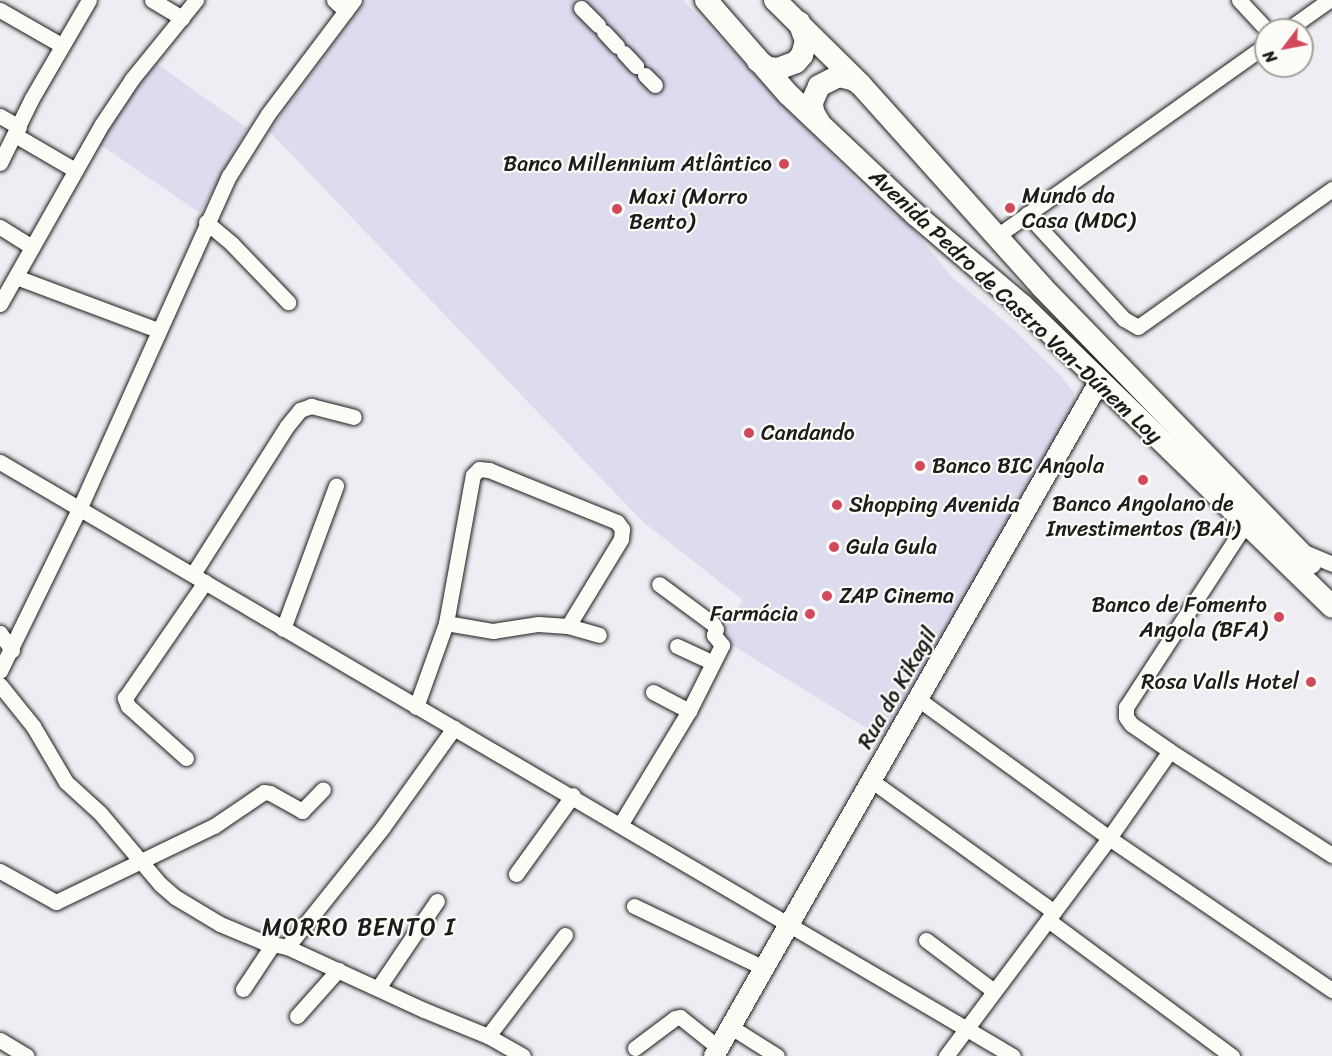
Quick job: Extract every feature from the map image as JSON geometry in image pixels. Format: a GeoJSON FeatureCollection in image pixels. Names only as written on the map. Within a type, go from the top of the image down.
{"type":"FeatureCollection","features":[{"type":"Feature","properties":{"kind":"highway","name":"Avenida Pedro de Castro Van-Dúnem Loy"},"geometry":{"type":"LineString","coordinates":[[706,0],[757,60],[820,124],[916,215],[1023,306],[1332,606]]}},
{"type":"Feature","properties":{"kind":"highway","name":"Avenida Pedro de Castro Van-Dúnem Loy"},"geometry":{"type":"LineString","coordinates":[[775,0],[860,84],[1042,287],[1332,586]]}},
{"type":"Feature","properties":{"kind":"highway"},"geometry":{"type":"LineString","coordinates":[[757,60],[773,69],[788,67],[796,62],[802,55],[806,41],[802,27],[797,20]]}},
{"type":"Feature","properties":{"kind":"highway"},"geometry":{"type":"LineString","coordinates":[[820,124],[813,112],[812,102],[819,86],[839,76],[852,79],[860,84]]}},
{"type":"Feature","properties":{"kind":"main road","name":"Rua do Kikagil"},"geometry":{"type":"LineString","coordinates":[[717,1052],[1100,382]]}},
{"type":"Feature","properties":{"kind":"street"},"geometry":{"type":"LineString","coordinates":[[0,163],[32,98],[89,0]]}},
{"type":"Feature","properties":{"kind":"street"},"geometry":{"type":"LineString","coordinates":[[152,0],[182,18]]}},
{"type":"Feature","properties":{"kind":"street"},"geometry":{"type":"LineString","coordinates":[[0,304],[102,124],[132,79],[196,0]]}},
{"type":"Feature","properties":{"kind":"street"},"geometry":{"type":"LineString","coordinates":[[0,671],[80,507],[206,222],[247,144],[350,6],[334,0]]}},
{"type":"Feature","properties":{"kind":"street"},"geometry":{"type":"LineString","coordinates":[[1239,0],[1256,18]]}},
{"type":"Feature","properties":{"kind":"street"},"geometry":{"type":"LineString","coordinates":[[1304,18],[1329,0]]}},
{"type":"Feature","properties":{"kind":"street"},"geometry":{"type":"LineString","coordinates":[[581,8],[645,75]]}},
{"type":"Feature","properties":{"kind":"street"},"geometry":{"type":"LineString","coordinates":[[0,10],[61,45]]}},
{"type":"Feature","properties":{"kind":"street"},"geometry":{"type":"LineString","coordinates":[[997,236],[1254,53]]}},
{"type":"Feature","properties":{"kind":"street"},"geometry":{"type":"LineString","coordinates":[[0,116],[17,131],[75,170]]}},
{"type":"Feature","properties":{"kind":"street"},"geometry":{"type":"LineString","coordinates":[[1027,214],[1125,319],[1138,327],[1332,189]]}},
{"type":"Feature","properties":{"kind":"street"},"geometry":{"type":"LineString","coordinates":[[206,222],[232,244],[288,302]]}},
{"type":"Feature","properties":{"kind":"street"},"geometry":{"type":"LineString","coordinates":[[0,227],[32,247]]}},
{"type":"Feature","properties":{"kind":"street"},"geometry":{"type":"LineString","coordinates":[[16,277],[158,330]]}},
{"type":"Feature","properties":{"kind":"street"},"geometry":{"type":"LineString","coordinates":[[186,758],[128,706],[125,698],[199,578],[287,426],[300,410],[311,406],[354,417]]}},
{"type":"Feature","properties":{"kind":"street"},"geometry":{"type":"LineString","coordinates":[[0,462],[80,507],[416,707],[573,795],[620,825],[1013,1056]]}},
{"type":"Feature","properties":{"kind":"street"},"geometry":{"type":"LineString","coordinates":[[416,707],[446,623],[473,475],[484,468],[617,522],[622,529],[621,539],[568,626]]}},
{"type":"Feature","properties":{"kind":"street"},"geometry":{"type":"LineString","coordinates":[[283,629],[336,486]]}},
{"type":"Feature","properties":{"kind":"street"},"geometry":{"type":"LineString","coordinates":[[1246,523],[1126,706],[1126,717],[1131,724],[1170,751],[1332,855]]}},
{"type":"Feature","properties":{"kind":"street"},"geometry":{"type":"LineString","coordinates":[[1295,548],[1332,564]]}},
{"type":"Feature","properties":{"kind":"street"},"geometry":{"type":"LineString","coordinates":[[620,825],[689,711],[722,645],[714,635],[716,629],[713,624],[659,584]]}},
{"type":"Feature","properties":{"kind":"street"},"geometry":{"type":"LineString","coordinates":[[446,623],[493,631],[538,624],[568,626],[599,635]]}},
{"type":"Feature","properties":{"kind":"street"},"geometry":{"type":"LineString","coordinates":[[0,633],[12,650]]}},
{"type":"Feature","properties":{"kind":"street"},"geometry":{"type":"LineString","coordinates":[[677,646],[712,662]]}},
{"type":"Feature","properties":{"kind":"street"},"geometry":{"type":"LineString","coordinates":[[0,686],[33,726],[66,782],[100,813],[139,860],[175,897],[220,924],[338,970],[489,1036],[523,1056]]}},
{"type":"Feature","properties":{"kind":"street"},"geometry":{"type":"LineString","coordinates":[[653,692],[689,711]]}},
{"type":"Feature","properties":{"kind":"street"},"geometry":{"type":"LineString","coordinates":[[918,699],[1109,838],[1332,990]]}},
{"type":"Feature","properties":{"kind":"street"},"geometry":{"type":"LineString","coordinates":[[243,989],[389,818],[454,728]]}},
{"type":"Feature","properties":{"kind":"street"},"geometry":{"type":"LineString","coordinates":[[946,1056],[1109,838],[1170,751]]}},
{"type":"Feature","properties":{"kind":"street"},"geometry":{"type":"LineString","coordinates":[[872,781],[1051,915],[1232,1056]]}},
{"type":"Feature","properties":{"kind":"street"},"geometry":{"type":"LineString","coordinates":[[0,870],[56,902],[139,860],[214,826],[264,792],[302,811],[323,789]]}},
{"type":"Feature","properties":{"kind":"street"},"geometry":{"type":"LineString","coordinates":[[516,874],[573,795]]}},
{"type":"Feature","properties":{"kind":"street"},"geometry":{"type":"LineString","coordinates":[[378,988],[437,901]]}},
{"type":"Feature","properties":{"kind":"street"},"geometry":{"type":"LineString","coordinates":[[634,906],[764,968]]}},
{"type":"Feature","properties":{"kind":"street"},"geometry":{"type":"LineString","coordinates":[[489,1036],[565,935]]}},
{"type":"Feature","properties":{"kind":"street"},"geometry":{"type":"LineString","coordinates":[[926,940],[994,991]]}},
{"type":"Feature","properties":{"kind":"street"},"geometry":{"type":"LineString","coordinates":[[297,1016],[338,970]]}},
{"type":"Feature","properties":{"kind":"street"},"geometry":{"type":"LineString","coordinates":[[635,1048],[675,1018],[680,1017],[717,1052]]}},
{"type":"Feature","properties":{"kind":"street"},"geometry":{"type":"LineString","coordinates":[[731,1027],[777,1056]]}},
{"type":"Feature","properties":{"kind":"street"},"geometry":{"type":"LineString","coordinates":[[0,1040],[27,1056]]}},
{"type":"Feature","properties":{"kind":"shaded area"},"geometry":{"type":"Polygon","coordinates":[[[366,0],[683,0],[868,192],[911,227],[952,277],[1010,326],[1062,377],[1074,393],[1074,412],[892,744],[719,637],[743,600],[642,521],[269,131],[366,0]]]}},
{"type":"Feature","properties":{"kind":"shaded area"},"geometry":{"type":"Polygon","coordinates":[[[153,61],[247,128],[200,213],[98,143],[109,121],[153,61]]]}},
{"type":"Feature","properties":{"kind":"place","name":"Banco Millennium Atlântico"},"geometry":{"type":"Point","coordinates":[784,164]}},
{"type":"Feature","properties":{"kind":"place","name":"Mundo da Casa (MDC)"},"geometry":{"type":"Point","coordinates":[1010,208]}},
{"type":"Feature","properties":{"kind":"place","name":"Maxi (Morro Bento)"},"geometry":{"type":"Point","coordinates":[617,209]}},
{"type":"Feature","properties":{"kind":"place","name":"Candando"},"geometry":{"type":"Point","coordinates":[749,433]}},
{"type":"Feature","properties":{"kind":"place","name":"Banco BIC Angola"},"geometry":{"type":"Point","coordinates":[920,466]}},
{"type":"Feature","properties":{"kind":"place","name":"Banco Angolano de Investimentos (BAI)"},"geometry":{"type":"Point","coordinates":[1143,480]}},
{"type":"Feature","properties":{"kind":"place","name":"Shopping Avenida"},"geometry":{"type":"Point","coordinates":[837,505]}},
{"type":"Feature","properties":{"kind":"place","name":"Gula Gula"},"geometry":{"type":"Point","coordinates":[834,547]}},
{"type":"Feature","properties":{"kind":"place","name":"ZAP Cinema"},"geometry":{"type":"Point","coordinates":[827,596]}},
{"type":"Feature","properties":{"kind":"place","name":"Farmácia"},"geometry":{"type":"Point","coordinates":[810,614]}},
{"type":"Feature","properties":{"kind":"place","name":"Banco de Fomento Angola (BFA)"},"geometry":{"type":"Point","coordinates":[1279,617]}},
{"type":"Feature","properties":{"kind":"place","name":"Rosa Valls Hotel"},"geometry":{"type":"Point","coordinates":[1311,682]}},
{"type":"Feature","properties":{"kind":"district","name":"MORRO BENTO I"},"geometry":{"type":"Point","coordinates":[359,928]}}]}
